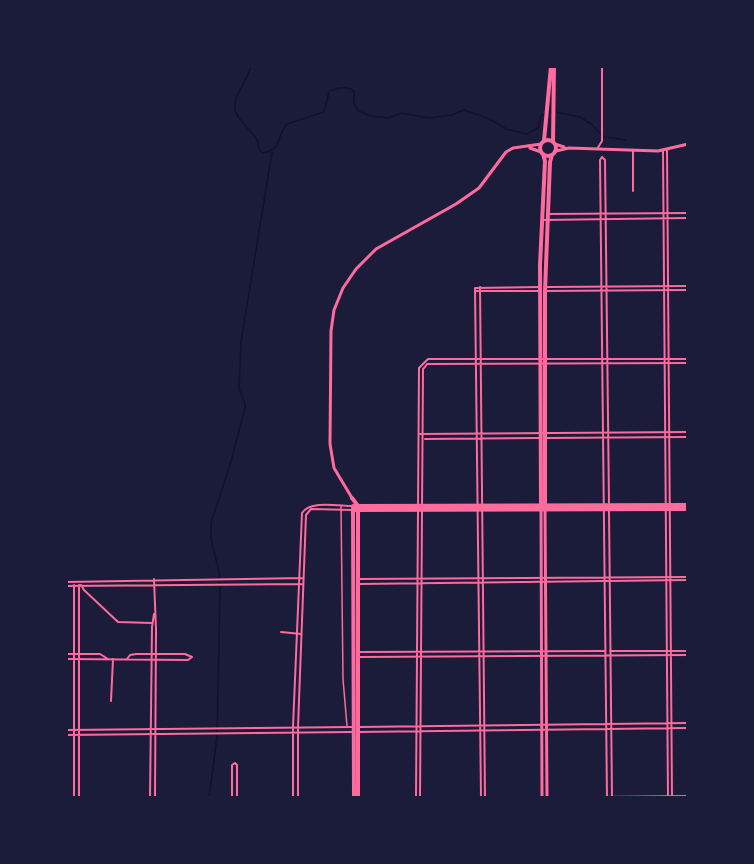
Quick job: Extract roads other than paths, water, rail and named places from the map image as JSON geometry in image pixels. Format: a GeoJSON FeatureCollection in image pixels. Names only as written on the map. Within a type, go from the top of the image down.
{"type":"FeatureCollection","features":[{"type":"Feature","properties":{"kind":"main road"},"geometry":{"type":"LineString","coordinates":[[543,508],[543,289],[546,188],[545,161],[542,153],[543,143],[549,129],[552,66]]}},
{"type":"Feature","properties":{"kind":"main road"},"geometry":{"type":"LineString","coordinates":[[546,188],[550,162],[554,153],[554,143],[549,129]]}},
{"type":"Feature","properties":{"kind":"main road"},"geometry":{"type":"LineString","coordinates":[[543,143],[554,143]]}},
{"type":"Feature","properties":{"kind":"main road"},"geometry":{"type":"LineString","coordinates":[[542,153],[548,156],[554,153]]}},
{"type":"Feature","properties":{"kind":"main road"},"geometry":{"type":"LineString","coordinates":[[352,498],[355,508],[356,581],[356,798]]}},
{"type":"Feature","properties":{"kind":"main road"},"geometry":{"type":"LineString","coordinates":[[355,508],[688,507]]}},
{"type":"Feature","properties":{"kind":"street"},"geometry":{"type":"LineString","coordinates":[[597,149],[602,141],[602,66]]}},
{"type":"Feature","properties":{"kind":"street"},"geometry":{"type":"LineString","coordinates":[[352,498],[334,468],[330,444],[331,331],[334,310],[343,288],[356,269],[376,249],[471,194],[484,182],[506,152],[513,148],[543,143]]}},
{"type":"Feature","properties":{"kind":"street"},"geometry":{"type":"LineString","coordinates":[[554,143],[569,148],[633,151],[665,150],[688,144]]}},
{"type":"Feature","properties":{"kind":"street"},"geometry":{"type":"LineString","coordinates":[[528,147],[542,153]]}},
{"type":"Feature","properties":{"kind":"street"},"geometry":{"type":"LineString","coordinates":[[554,153],[569,148]]}},
{"type":"Feature","properties":{"kind":"street"},"geometry":{"type":"LineString","coordinates":[[665,150],[670,432],[666,579],[668,797]]}},
{"type":"Feature","properties":{"kind":"street"},"geometry":{"type":"LineString","coordinates":[[633,151],[633,190]]}},
{"type":"Feature","properties":{"kind":"street"},"geometry":{"type":"LineString","coordinates":[[607,797],[605,580],[606,507],[608,437],[608,364],[605,160],[602,157],[600,160],[603,437],[606,507],[610,580],[612,797]]}},
{"type":"Feature","properties":{"kind":"street"},"geometry":{"type":"LineString","coordinates":[[545,217],[688,213]]}},
{"type":"Feature","properties":{"kind":"street"},"geometry":{"type":"LineString","coordinates":[[545,217],[688,218]]}},
{"type":"Feature","properties":{"kind":"street"},"geometry":{"type":"LineString","coordinates":[[666,254],[664,361],[671,579],[672,797]]}},
{"type":"Feature","properties":{"kind":"street"},"geometry":{"type":"LineString","coordinates":[[476,289],[480,291],[688,286]]}},
{"type":"Feature","properties":{"kind":"street"},"geometry":{"type":"LineString","coordinates":[[480,287],[482,438],[478,582],[482,725]]}},
{"type":"Feature","properties":{"kind":"street"},"geometry":{"type":"LineString","coordinates":[[476,289],[480,287],[602,291],[688,290]]}},
{"type":"Feature","properties":{"kind":"street"},"geometry":{"type":"LineString","coordinates":[[476,289],[477,438],[484,652],[481,798]]}},
{"type":"Feature","properties":{"kind":"street"},"geometry":{"type":"LineString","coordinates":[[602,333],[607,333]]}},
{"type":"Feature","properties":{"kind":"street"},"geometry":{"type":"LineString","coordinates":[[664,335],[669,336]]}},
{"type":"Feature","properties":{"kind":"street"},"geometry":{"type":"LineString","coordinates":[[418,726],[422,584],[419,439],[424,365],[428,359],[565,364],[639,361]]}},
{"type":"Feature","properties":{"kind":"street"},"geometry":{"type":"LineString","coordinates":[[424,365],[502,365],[564,359],[664,361],[688,359]]}},
{"type":"Feature","properties":{"kind":"street"},"geometry":{"type":"LineString","coordinates":[[564,359],[565,364]]}},
{"type":"Feature","properties":{"kind":"street"},"geometry":{"type":"LineString","coordinates":[[582,359],[582,364]]}},
{"type":"Feature","properties":{"kind":"street"},"geometry":{"type":"LineString","coordinates":[[502,360],[502,365]]}},
{"type":"Feature","properties":{"kind":"street"},"geometry":{"type":"LineString","coordinates":[[664,361],[688,363]]}},
{"type":"Feature","properties":{"kind":"street"},"geometry":{"type":"LineString","coordinates":[[665,399],[669,400]]}},
{"type":"Feature","properties":{"kind":"street"},"geometry":{"type":"LineString","coordinates":[[583,432],[583,437]]}},
{"type":"Feature","properties":{"kind":"street"},"geometry":{"type":"LineString","coordinates":[[419,439],[583,432],[688,432]]}},
{"type":"Feature","properties":{"kind":"street"},"geometry":{"type":"LineString","coordinates":[[632,432],[632,437]]}},
{"type":"Feature","properties":{"kind":"street"},"geometry":{"type":"LineString","coordinates":[[421,434],[688,437]]}},
{"type":"Feature","properties":{"kind":"street"},"geometry":{"type":"LineString","coordinates":[[416,798],[417,579],[423,440],[421,434]]}},
{"type":"Feature","properties":{"kind":"street"},"geometry":{"type":"LineString","coordinates":[[293,798],[292,732],[297,584],[302,515],[305,511],[313,509],[355,508]]}},
{"type":"Feature","properties":{"kind":"street"},"geometry":{"type":"LineString","coordinates":[[543,508],[540,580],[541,654],[547,798]]}},
{"type":"Feature","properties":{"kind":"street"},"geometry":{"type":"LineString","coordinates":[[542,798],[546,654],[543,508]]}},
{"type":"Feature","properties":{"kind":"street"},"geometry":{"type":"LineString","coordinates":[[298,798],[305,511]]}},
{"type":"Feature","properties":{"kind":"street"},"geometry":{"type":"LineString","coordinates":[[80,584],[154,579],[303,578]]}},
{"type":"Feature","properties":{"kind":"street"},"geometry":{"type":"LineString","coordinates":[[356,581],[478,578],[688,579]]}},
{"type":"Feature","properties":{"kind":"street"},"geometry":{"type":"LineString","coordinates":[[154,579],[155,611],[152,654],[156,729],[155,798]]}},
{"type":"Feature","properties":{"kind":"street"},"geometry":{"type":"LineString","coordinates":[[356,581],[422,584],[540,580]]}},
{"type":"Feature","properties":{"kind":"street"},"geometry":{"type":"LineString","coordinates":[[79,798],[79,757],[74,730],[75,654],[70,583],[303,584]]}},
{"type":"Feature","properties":{"kind":"street"},"geometry":{"type":"LineString","coordinates":[[80,584],[118,622],[154,623]]}},
{"type":"Feature","properties":{"kind":"street"},"geometry":{"type":"LineString","coordinates":[[74,798],[80,659],[80,584]]}},
{"type":"Feature","properties":{"kind":"street"},"geometry":{"type":"LineString","coordinates":[[150,798],[151,729],[156,654],[154,623]]}},
{"type":"Feature","properties":{"kind":"street"},"geometry":{"type":"LineString","coordinates":[[280,632],[301,634]]}},
{"type":"Feature","properties":{"kind":"street"},"geometry":{"type":"LineString","coordinates":[[546,654],[688,651]]}},
{"type":"Feature","properties":{"kind":"street"},"geometry":{"type":"LineString","coordinates":[[356,655],[479,652],[606,656],[688,655]]}},
{"type":"Feature","properties":{"kind":"street"},"geometry":{"type":"LineString","coordinates":[[66,654],[100,654],[108,659]]}},
{"type":"Feature","properties":{"kind":"street"},"geometry":{"type":"LineString","coordinates":[[66,659],[188,660],[192,657],[189,655],[132,654],[127,659]]}},
{"type":"Feature","properties":{"kind":"street"},"geometry":{"type":"LineString","coordinates":[[356,655],[421,657],[541,654]]}},
{"type":"Feature","properties":{"kind":"street"},"geometry":{"type":"LineString","coordinates":[[111,701],[113,659]]}},
{"type":"Feature","properties":{"kind":"street"},"geometry":{"type":"LineString","coordinates":[[66,730],[347,727],[418,731],[688,723]]}},
{"type":"Feature","properties":{"kind":"street"},"geometry":{"type":"LineString","coordinates":[[66,735],[298,732],[482,725],[606,729],[688,728]]}},
{"type":"Feature","properties":{"kind":"street"},"geometry":{"type":"LineString","coordinates":[[237,728],[237,733]]}},
{"type":"Feature","properties":{"kind":"street"},"geometry":{"type":"LineString","coordinates":[[482,730],[485,798]]}},
{"type":"Feature","properties":{"kind":"street"},"geometry":{"type":"LineString","coordinates":[[418,731],[420,798]]}},
{"type":"Feature","properties":{"kind":"street"},"geometry":{"type":"LineString","coordinates":[[74,758],[79,757]]}},
{"type":"Feature","properties":{"kind":"street"},"geometry":{"type":"LineString","coordinates":[[151,759],[156,759]]}},
{"type":"Feature","properties":{"kind":"street"},"geometry":{"type":"LineString","coordinates":[[232,798],[232,765],[236,763],[237,798]]}},
{"type":"Feature","properties":{"kind":"street"},"geometry":{"type":"LineString","coordinates":[[293,767],[298,767]]}},
{"type":"Feature","properties":{"kind":"street"},"geometry":{"type":"LineString","coordinates":[[512,798],[688,796]]}},
{"type":"Feature","properties":{"kind":"lane"},"geometry":{"type":"LineString","coordinates":[[341,508],[343,679],[347,727]]}},
{"type":"Feature","properties":{"kind":"waterway"},"geometry":{"type":"LineString","coordinates":[[251,66],[238,94],[235,111],[256,138],[260,151],[263,153],[274,149],[287,124],[324,112],[329,92],[338,88],[349,88],[354,91],[354,103],[358,111],[370,116],[388,118],[402,113],[429,118],[452,115],[464,110],[490,119],[506,129],[527,134],[538,128],[541,116],[551,112]]}},
{"type":"Feature","properties":{"kind":"waterway"},"geometry":{"type":"LineString","coordinates":[[555,112],[580,117],[604,137],[626,140]]}},
{"type":"Feature","properties":{"kind":"waterway"},"geometry":{"type":"LineString","coordinates":[[209,798],[217,737],[220,593],[219,572],[211,539],[211,523],[245,408],[239,389],[241,342],[272,152]]}}]}
